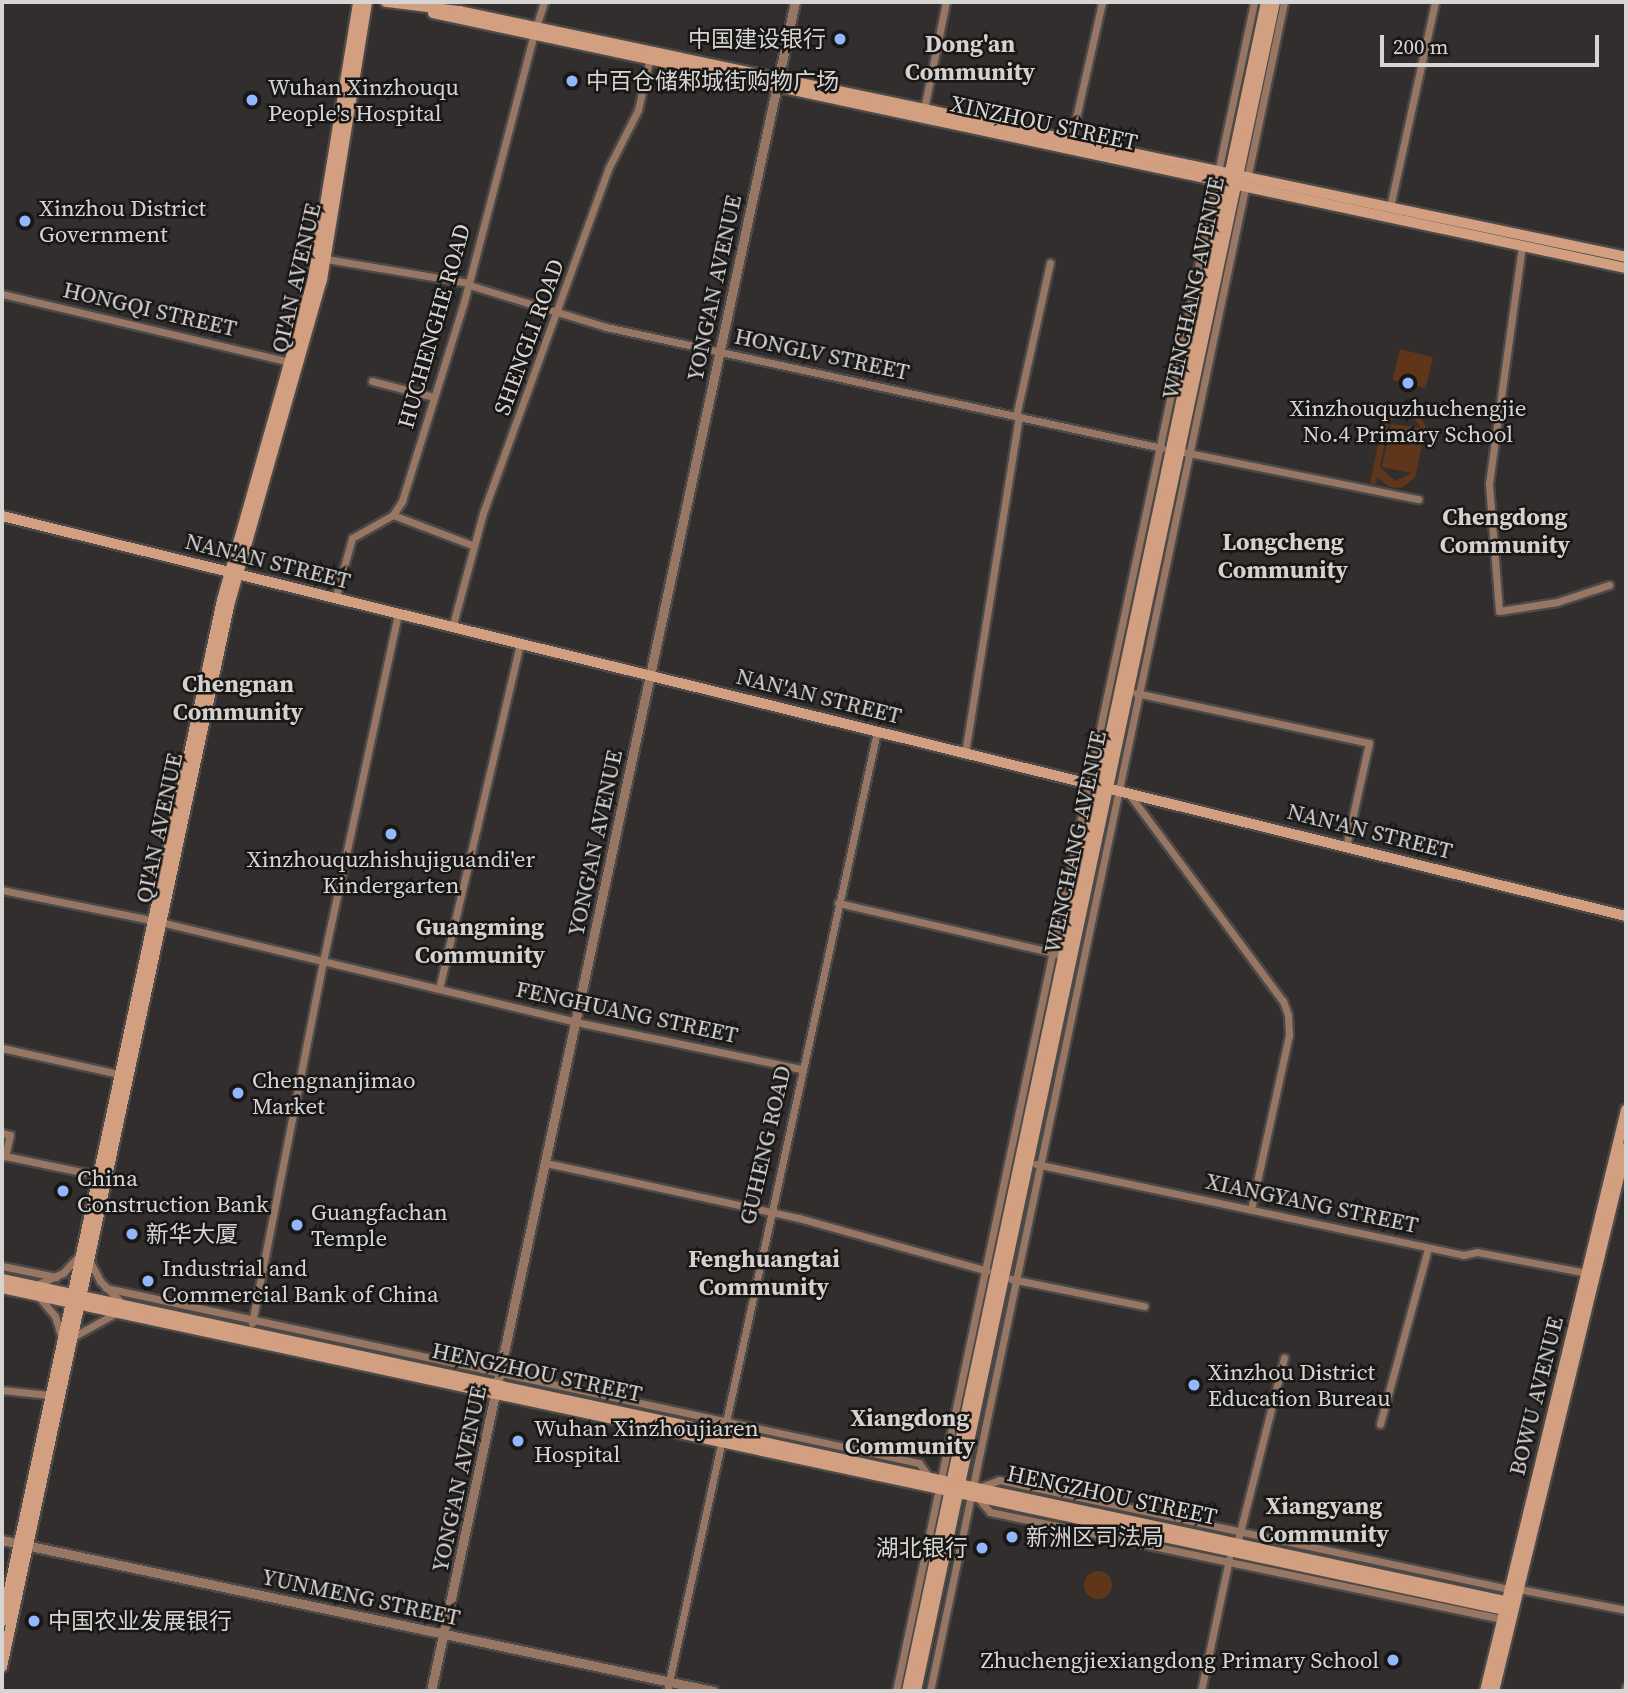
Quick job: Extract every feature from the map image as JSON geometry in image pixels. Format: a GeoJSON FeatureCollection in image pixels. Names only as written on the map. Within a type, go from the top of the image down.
{"type":"FeatureCollection","features":[{"type":"Feature","properties":{"kind":"main road","name":"QI'AN AVENUE"},"geometry":{"type":"LineString","coordinates":[[2,1622],[22,1544],[155,921],[233,573],[317,257],[358,2]]}},
{"type":"Feature","properties":{"kind":"main road","name":"QI'AN AVENUE"},"geometry":{"type":"LineString","coordinates":[[233,573],[326,259],[367,2]]}},
{"type":"Feature","properties":{"kind":"main road","name":"XINZHOU STREET"},"geometry":{"type":"LineString","coordinates":[[386,2],[414,6],[457,21],[535,32],[1232,179],[1390,207],[1626,257]]}},
{"type":"Feature","properties":{"kind":"main road","name":"WENCHANG AVENUE"},"geometry":{"type":"LineString","coordinates":[[1000,1275],[1058,953],[1114,790],[1174,451],[1232,179],[1266,2]]}},
{"type":"Feature","properties":{"kind":"main road","name":"WENCHANG AVENUE"},"geometry":{"type":"LineString","coordinates":[[1232,179],[1275,2]]}},
{"type":"Feature","properties":{"kind":"main road","name":"XINZHOU STREET"},"geometry":{"type":"LineString","coordinates":[[535,32],[649,61],[924,109],[1071,140],[1626,268]]}},
{"type":"Feature","properties":{"kind":"main road","name":"WENCHANG AVENUE"},"geometry":{"type":"LineString","coordinates":[[907,1691],[947,1486],[1000,1275],[1034,1164],[1134,692],[1174,451]]}},
{"type":"Feature","properties":{"kind":"main road","name":"NAN'AN STREET"},"geometry":{"type":"LineString","coordinates":[[2,516],[1626,916]]}},
{"type":"Feature","properties":{"kind":"main road","name":"QI'AN AVENUE"},"geometry":{"type":"LineString","coordinates":[[83,1256],[96,1175],[155,921]]}},
{"type":"Feature","properties":{"kind":"main road","name":"BOWU AVENUE"},"geometry":{"type":"LineString","coordinates":[[1514,1589],[1626,1110]]}},
{"type":"Feature","properties":{"kind":"main road","name":"BOWU AVENUE"},"geometry":{"type":"LineString","coordinates":[[1485,1691],[1514,1589],[1626,1148]]}},
{"type":"Feature","properties":{"kind":"main road","name":"HENGZHOU STREET"},"geometry":{"type":"LineString","coordinates":[[2,1279],[74,1299],[975,1492],[1232,1553],[1508,1609]]}},
{"type":"Feature","properties":{"kind":"main road","name":"HENGZHOU STREET"},"geometry":{"type":"LineString","coordinates":[[2,1288],[39,1296],[74,1299]]}},
{"type":"Feature","properties":{"kind":"main road","name":"HENGZHOU STREET"},"geometry":{"type":"LineString","coordinates":[[121,1309],[250,1332],[498,1390]]}},
{"type":"Feature","properties":{"kind":"main road","name":"QI'AN AVENUE"},"geometry":{"type":"LineString","coordinates":[[2,1667],[49,1395],[65,1338]]}},
{"type":"Feature","properties":{"kind":"main road","name":"WENCHANG AVENUE"},"geometry":{"type":"LineString","coordinates":[[916,1691],[947,1486]]}},
{"type":"Feature","properties":{"kind":"main road","name":"BOWU AVENUE"},"geometry":{"type":"LineString","coordinates":[[1494,1691],[1508,1609]]}},
{"type":"Feature","properties":{"kind":"street","name":"HUCHENGHE ROAD"},"geometry":{"type":"LineString","coordinates":[[393,514],[402,501],[469,284],[544,2]]}},
{"type":"Feature","properties":{"kind":"street","name":"YONG'AN AVENUE"},"geometry":{"type":"LineString","coordinates":[[431,1691],[795,2]]}},
{"type":"Feature","properties":{"kind":"street"},"geometry":{"type":"LineString","coordinates":[[924,109],[946,2]]}},
{"type":"Feature","properties":{"kind":"street"},"geometry":{"type":"LineString","coordinates":[[1071,140],[1102,2]]}},
{"type":"Feature","properties":{"kind":"street"},"geometry":{"type":"LineString","coordinates":[[1232,179],[1254,2]]}},
{"type":"Feature","properties":{"kind":"street"},"geometry":{"type":"LineString","coordinates":[[838,903],[1058,953],[1087,784],[1174,451],[1232,179],[1284,2]]}},
{"type":"Feature","properties":{"kind":"street"},"geometry":{"type":"LineString","coordinates":[[1390,207],[1435,2]]}},
{"type":"Feature","properties":{"kind":"street","name":"SHENGLI ROAD"},"geometry":{"type":"LineString","coordinates":[[452,628],[472,545],[558,315],[608,169],[638,110],[649,61]]}},
{"type":"Feature","properties":{"kind":"street"},"geometry":{"type":"LineString","coordinates":[[1522,246],[1489,484],[1499,611],[1557,602],[1609,586]]}},
{"type":"Feature","properties":{"kind":"street","name":"HONGLV STREET"},"geometry":{"type":"LineString","coordinates":[[326,259],[469,284],[558,315],[1174,451],[1418,499]]}},
{"type":"Feature","properties":{"kind":"street"},"geometry":{"type":"LineString","coordinates":[[965,754],[1018,417],[1050,263]]}},
{"type":"Feature","properties":{"kind":"street","name":"HONGQI STREET"},"geometry":{"type":"LineString","coordinates":[[2,293],[289,362]]}},
{"type":"Feature","properties":{"kind":"street"},"geometry":{"type":"LineString","coordinates":[[372,381],[435,397]]}},
{"type":"Feature","properties":{"kind":"street"},"geometry":{"type":"LineString","coordinates":[[335,599],[352,538],[393,514],[472,545]]}},
{"type":"Feature","properties":{"kind":"street"},"geometry":{"type":"LineString","coordinates":[[250,1332],[323,961],[398,614]]}},
{"type":"Feature","properties":{"kind":"street"},"geometry":{"type":"LineString","coordinates":[[439,989],[520,644]]}},
{"type":"Feature","properties":{"kind":"street"},"geometry":{"type":"LineString","coordinates":[[1134,692],[1369,743],[1346,847]]}},
{"type":"Feature","properties":{"kind":"street","name":"GUHENG ROAD"},"geometry":{"type":"LineString","coordinates":[[668,1687],[723,1421],[877,732]]}},
{"type":"Feature","properties":{"kind":"street"},"geometry":{"type":"LineString","coordinates":[[1114,790],[1283,1001],[1288,1015],[1289,1035],[1251,1210]]}},
{"type":"Feature","properties":{"kind":"street","name":"FENGHUANG STREET"},"geometry":{"type":"LineString","coordinates":[[2,890],[155,921],[576,1021],[801,1069]]}},
{"type":"Feature","properties":{"kind":"street"},"geometry":{"type":"LineString","coordinates":[[2,1048],[118,1074]]}},
{"type":"Feature","properties":{"kind":"street"},"geometry":{"type":"LineString","coordinates":[[2,1133],[10,1135],[5,1156],[96,1175]]}},
{"type":"Feature","properties":{"kind":"street"},"geometry":{"type":"LineString","coordinates":[[546,1163],[770,1211],[1000,1275],[1144,1306]]}},
{"type":"Feature","properties":{"kind":"street","name":"XIANGYANG STREET"},"geometry":{"type":"LineString","coordinates":[[1034,1164],[1463,1255],[1477,1252],[1587,1273]]}},
{"type":"Feature","properties":{"kind":"street"},"geometry":{"type":"LineString","coordinates":[[1380,1424],[1428,1248]]}},
{"type":"Feature","properties":{"kind":"street"},"geometry":{"type":"LineString","coordinates":[[33,1286],[56,1277],[83,1256],[121,1309],[65,1338],[55,1316],[39,1296]]}},
{"type":"Feature","properties":{"kind":"street"},"geometry":{"type":"LineString","coordinates":[[2,1266],[56,1277]]}},
{"type":"Feature","properties":{"kind":"street"},"geometry":{"type":"LineString","coordinates":[[896,1691],[1000,1275]]}},
{"type":"Feature","properties":{"kind":"street"},"geometry":{"type":"LineString","coordinates":[[930,1691],[975,1492],[1000,1275]]}},
{"type":"Feature","properties":{"kind":"street"},"geometry":{"type":"LineString","coordinates":[[106,1288],[919,1463],[947,1486]]}},
{"type":"Feature","properties":{"kind":"street"},"geometry":{"type":"LineString","coordinates":[[1201,1691],[1232,1553],[1241,1531],[1284,1358]]}},
{"type":"Feature","properties":{"kind":"street"},"geometry":{"type":"LineString","coordinates":[[2,1390],[49,1395]]}},
{"type":"Feature","properties":{"kind":"street"},"geometry":{"type":"LineString","coordinates":[[975,1492],[999,1480],[1514,1589],[1626,1610]]}},
{"type":"Feature","properties":{"kind":"street","name":"YUNMENG STREET"},"geometry":{"type":"LineString","coordinates":[[2,1540],[444,1634],[668,1687],[713,1691]]}},
{"type":"Feature","properties":{"kind":"street"},"geometry":{"type":"LineString","coordinates":[[1232,1553],[1508,1609]]}},
{"type":"Feature","properties":{"kind":"shaded area"},"geometry":{"type":"Polygon","coordinates":[[[1400,349],[1433,357],[1425,388],[1392,380],[1400,349]]]}},
{"type":"Feature","properties":{"kind":"shaded area"},"geometry":{"type":"Polygon","coordinates":[[[1386,404],[1392,405],[1390,414],[1404,409],[1416,413],[1426,426],[1415,478],[1401,488],[1389,487],[1377,477],[1376,484],[1370,483],[1386,404]],[[1402,415],[1389,421],[1380,467],[1395,481],[1412,473],[1382,467],[1391,424],[1421,428],[1414,418],[1402,415]]]}},
{"type":"Feature","properties":{"kind":"shaded area"},"geometry":{"type":"Polygon","coordinates":[[[1098,1571],[1108,1575],[1112,1585],[1108,1595],[1098,1599],[1088,1595],[1084,1585],[1088,1575],[1098,1571]]]}},
{"type":"Feature","properties":{"kind":"place","name":"中国建设银行"},"geometry":{"type":"Point","coordinates":[840,39]}},
{"type":"Feature","properties":{"kind":"place","name":"中百仓储邾城街购物广场"},"geometry":{"type":"Point","coordinates":[572,81]}},
{"type":"Feature","properties":{"kind":"place","name":"Wuhan Xinzhouqu People's Hospital"},"geometry":{"type":"Point","coordinates":[252,100]}},
{"type":"Feature","properties":{"kind":"place","name":"Xinzhou District Government"},"geometry":{"type":"Point","coordinates":[25,221]}},
{"type":"Feature","properties":{"kind":"place","name":"Xinzhouquzhuchengjie No.4 Primary School"},"geometry":{"type":"Point","coordinates":[1408,383]}},
{"type":"Feature","properties":{"kind":"place","name":"Xinzhouquzhishujiguandi'er Kindergarten"},"geometry":{"type":"Point","coordinates":[391,834]}},
{"type":"Feature","properties":{"kind":"place","name":"Chengnanjimao Market"},"geometry":{"type":"Point","coordinates":[238,1093]}},
{"type":"Feature","properties":{"kind":"place","name":"China Construction Bank"},"geometry":{"type":"Point","coordinates":[63,1191]}},
{"type":"Feature","properties":{"kind":"place","name":"Guangfachan Temple"},"geometry":{"type":"Point","coordinates":[297,1225]}},
{"type":"Feature","properties":{"kind":"place","name":"新华大厦"},"geometry":{"type":"Point","coordinates":[132,1234]}},
{"type":"Feature","properties":{"kind":"place","name":"Industrial and Commercial Bank of China"},"geometry":{"type":"Point","coordinates":[148,1281]}},
{"type":"Feature","properties":{"kind":"place","name":"Xinzhou District Education Bureau"},"geometry":{"type":"Point","coordinates":[1194,1385]}},
{"type":"Feature","properties":{"kind":"place","name":"Wuhan Xinzhoujiaren Hospital"},"geometry":{"type":"Point","coordinates":[518,1441]}},
{"type":"Feature","properties":{"kind":"place","name":"新洲区司法局"},"geometry":{"type":"Point","coordinates":[1012,1537]}},
{"type":"Feature","properties":{"kind":"place","name":"湖北银行"},"geometry":{"type":"Point","coordinates":[982,1548]}},
{"type":"Feature","properties":{"kind":"place","name":"中国农业发展银行"},"geometry":{"type":"Point","coordinates":[34,1621]}},
{"type":"Feature","properties":{"kind":"place","name":"Zhuchengjiexiangdong Primary School"},"geometry":{"type":"Point","coordinates":[1393,1660]}},
{"type":"Feature","properties":{"kind":"district","name":"Dong'an Community"},"geometry":{"type":"Point","coordinates":[970,58]}},
{"type":"Feature","properties":{"kind":"district","name":"Chengdong Community"},"geometry":{"type":"Point","coordinates":[1505,531]}},
{"type":"Feature","properties":{"kind":"district","name":"Longcheng Community"},"geometry":{"type":"Point","coordinates":[1283,556]}},
{"type":"Feature","properties":{"kind":"district","name":"Chengnan Community"},"geometry":{"type":"Point","coordinates":[238,698]}},
{"type":"Feature","properties":{"kind":"district","name":"Guangming Community"},"geometry":{"type":"Point","coordinates":[480,941]}},
{"type":"Feature","properties":{"kind":"district","name":"Fenghuangtai Community"},"geometry":{"type":"Point","coordinates":[764,1273]}},
{"type":"Feature","properties":{"kind":"district","name":"Xiangdong Community"},"geometry":{"type":"Point","coordinates":[910,1432]}},
{"type":"Feature","properties":{"kind":"district","name":"Xiangyang Community"},"geometry":{"type":"Point","coordinates":[1324,1520]}}]}
